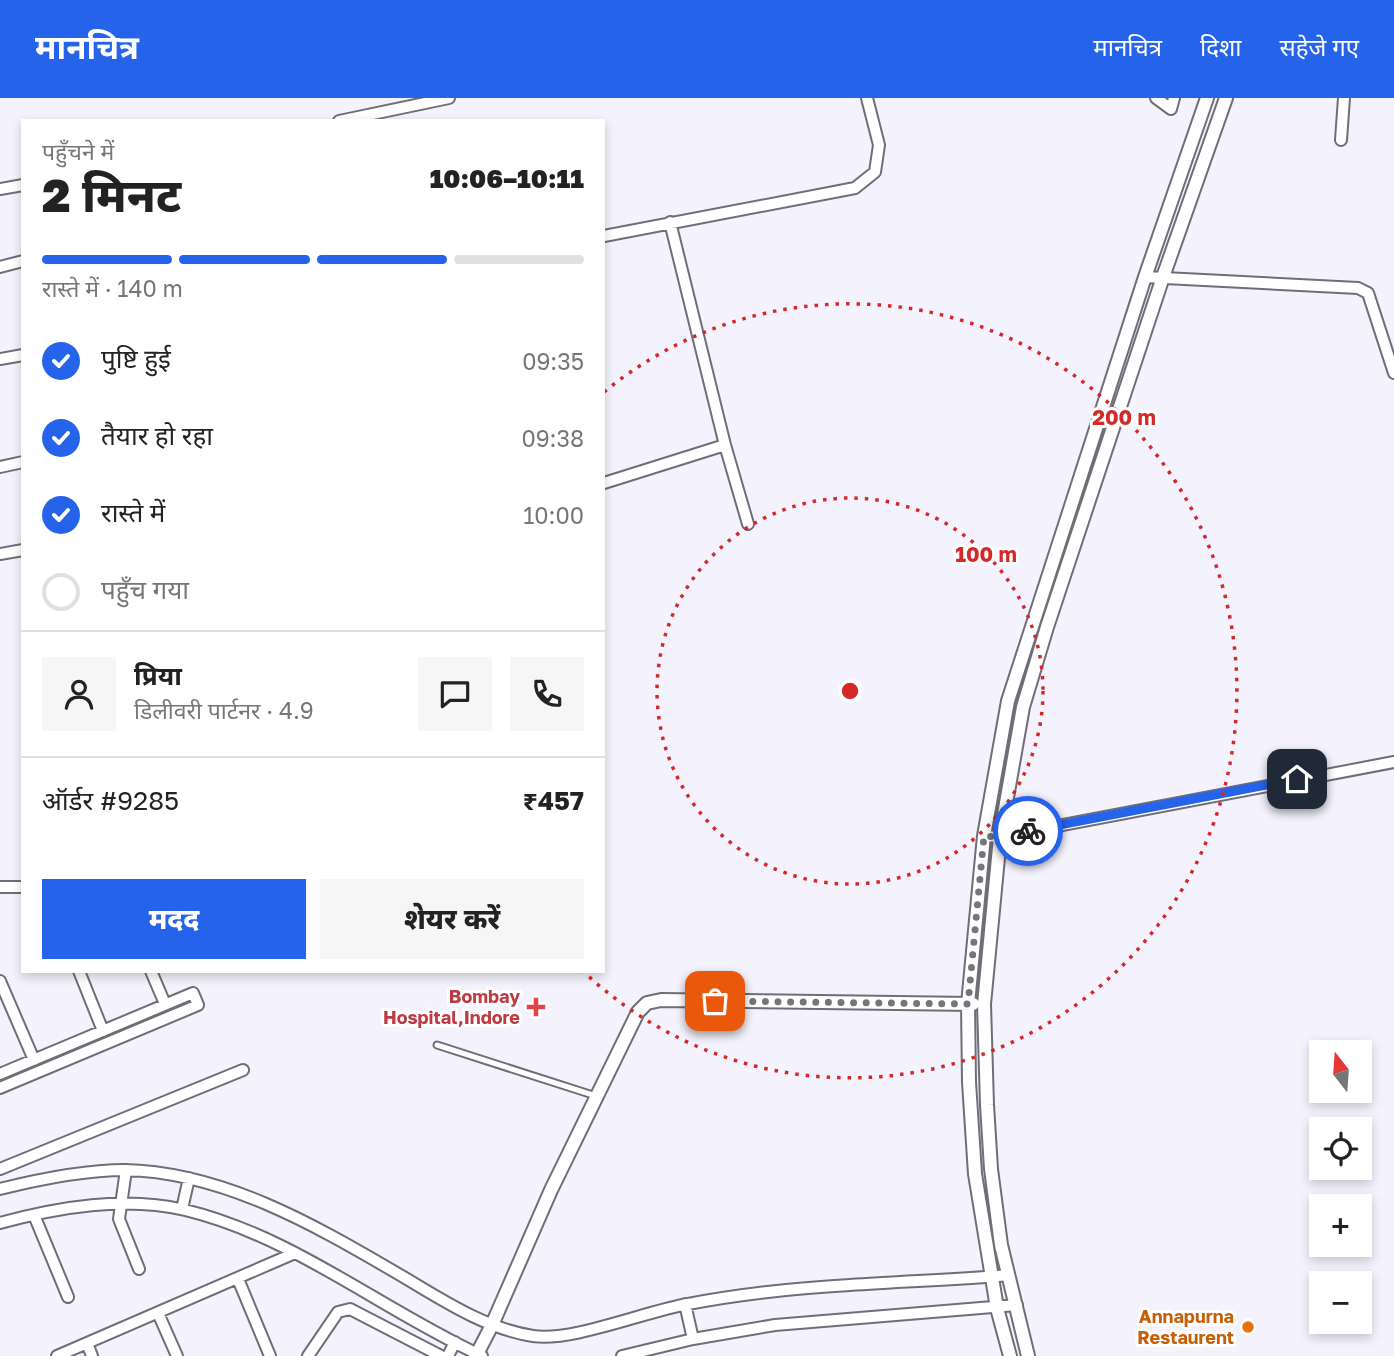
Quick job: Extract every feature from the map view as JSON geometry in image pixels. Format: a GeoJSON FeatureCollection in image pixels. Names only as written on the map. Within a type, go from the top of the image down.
{"type":"FeatureCollection","features":[{"type":"Feature","properties":{"kind":"street"},"geometry":{"type":"LineString","coordinates":[[349,119],[449,98]]}},
{"type":"Feature","properties":{"kind":"street"},"geometry":{"type":"LineString","coordinates":[[605,236],[855,188],[875,172],[879,145],[867,98]]}},
{"type":"Feature","properties":{"kind":"street"},"geometry":{"type":"LineString","coordinates":[[1156,98],[1171,109],[1174,98]]}},
{"type":"Feature","properties":{"kind":"street"},"geometry":{"type":"LineString","coordinates":[[1010,1356],[997,1308],[975,1174],[968,1004],[984,836],[1009,701],[1145,277],[1207,98]]}},
{"type":"Feature","properties":{"kind":"street"},"geometry":{"type":"LineString","coordinates":[[1028,1356],[1002,1245],[991,1169],[984,1004],[1000,837],[1023,707],[1163,277],[1226,98]]}},
{"type":"Feature","properties":{"kind":"street"},"geometry":{"type":"LineString","coordinates":[[1341,140],[1344,98]]}},
{"type":"Feature","properties":{"kind":"street"},"geometry":{"type":"LineString","coordinates":[[0,189],[21,185]]}},
{"type":"Feature","properties":{"kind":"street"},"geometry":{"type":"LineString","coordinates":[[670,222],[725,445],[748,524]]}},
{"type":"Feature","properties":{"kind":"street"},"geometry":{"type":"LineString","coordinates":[[0,267],[21,262]]}},
{"type":"Feature","properties":{"kind":"street"},"geometry":{"type":"LineString","coordinates":[[1145,277],[1358,288],[1368,293],[1394,373]]}},
{"type":"Feature","properties":{"kind":"street"},"geometry":{"type":"LineString","coordinates":[[0,359],[21,355]]}},
{"type":"Feature","properties":{"kind":"street"},"geometry":{"type":"LineString","coordinates":[[605,484],[725,445]]}},
{"type":"Feature","properties":{"kind":"street"},"geometry":{"type":"LineString","coordinates":[[0,454],[1,467],[21,462]]}},
{"type":"Feature","properties":{"kind":"street"},"geometry":{"type":"LineString","coordinates":[[0,554],[21,550]]}},
{"type":"Feature","properties":{"kind":"street"},"geometry":{"type":"LineString","coordinates":[[984,836],[1000,837],[1394,762]]}},
{"type":"Feature","properties":{"kind":"street"},"geometry":{"type":"LineString","coordinates":[[0,887],[21,887]]}},
{"type":"Feature","properties":{"kind":"street"},"geometry":{"type":"LineString","coordinates":[[80,973],[103,1031]]}},
{"type":"Feature","properties":{"kind":"street"},"geometry":{"type":"LineString","coordinates":[[153,973],[165,1004]]}},
{"type":"Feature","properties":{"kind":"street"},"geometry":{"type":"LineString","coordinates":[[0,981],[34,1060]]}},
{"type":"Feature","properties":{"kind":"street"},"geometry":{"type":"LineString","coordinates":[[0,1074],[193,993],[198,1005],[0,1088]]}},
{"type":"Feature","properties":{"kind":"street"},"geometry":{"type":"LineString","coordinates":[[0,1223],[87,1206],[121,1204],[182,1209],[247,1231],[295,1253],[478,1355],[596,1096],[638,1012],[647,1003],[661,1000],[984,1004]]}},
{"type":"Feature","properties":{"kind":"street"},"geometry":{"type":"LineString","coordinates":[[0,1168],[243,1070]]}},
{"type":"Feature","properties":{"kind":"street"},"geometry":{"type":"LineString","coordinates":[[1,1185],[75,1173],[126,1170],[190,1178],[266,1203],[358,1250],[453,1306],[492,1325],[527,1335],[553,1335],[685,1304],[774,1292],[851,1284],[1009,1275]]}},
{"type":"Feature","properties":{"kind":"street"},"geometry":{"type":"LineString","coordinates":[[126,1170],[119,1222],[139,1269]]}},
{"type":"Feature","properties":{"kind":"street"},"geometry":{"type":"LineString","coordinates":[[182,1209],[190,1178]]}},
{"type":"Feature","properties":{"kind":"street"},"geometry":{"type":"LineString","coordinates":[[34,1215],[68,1297]]}},
{"type":"Feature","properties":{"kind":"street"},"geometry":{"type":"LineString","coordinates":[[57,1356],[295,1253]]}},
{"type":"Feature","properties":{"kind":"street"},"geometry":{"type":"LineString","coordinates":[[238,1279],[271,1356]]}},
{"type":"Feature","properties":{"kind":"street"},"geometry":{"type":"LineString","coordinates":[[685,1304],[693,1339]]}},
{"type":"Feature","properties":{"kind":"street"},"geometry":{"type":"LineString","coordinates":[[622,1356],[693,1339],[775,1325],[1017,1305]]}},
{"type":"Feature","properties":{"kind":"street"},"geometry":{"type":"LineString","coordinates":[[308,1356],[335,1315],[343,1309],[350,1309],[441,1356]]}},
{"type":"Feature","properties":{"kind":"street"},"geometry":{"type":"LineString","coordinates":[[158,1313],[177,1356]]}},
{"type":"Feature","properties":{"kind":"street"},"geometry":{"type":"LineString","coordinates":[[448,1356],[455,1342]]}},
{"type":"Feature","properties":{"kind":"street"},"geometry":{"type":"LineString","coordinates":[[87,1343],[92,1356]]}},
{"type":"Feature","properties":{"kind":"lane"},"geometry":{"type":"LineString","coordinates":[[437,1045],[596,1096]]}},
{"type":"Feature","properties":{"kind":"way so far"},"geometry":{"type":"LineString","coordinates":[[715,1001],[968,1004],[984,836],[1000,837],[1028,831]]}},
{"type":"Feature","properties":{"kind":"place","name":"Bombay Hospital,Indore"},"geometry":{"type":"Point","coordinates":[536,1007]}},
{"type":"Feature","properties":{"kind":"place","name":"Annapurna Restaurent"},"geometry":{"type":"Point","coordinates":[1248,1327]}},
{"type":"Feature","properties":{"kind":"route"},"geometry":{"type":"LineString","coordinates":[[1028,831],[1297,779]]}}]}
